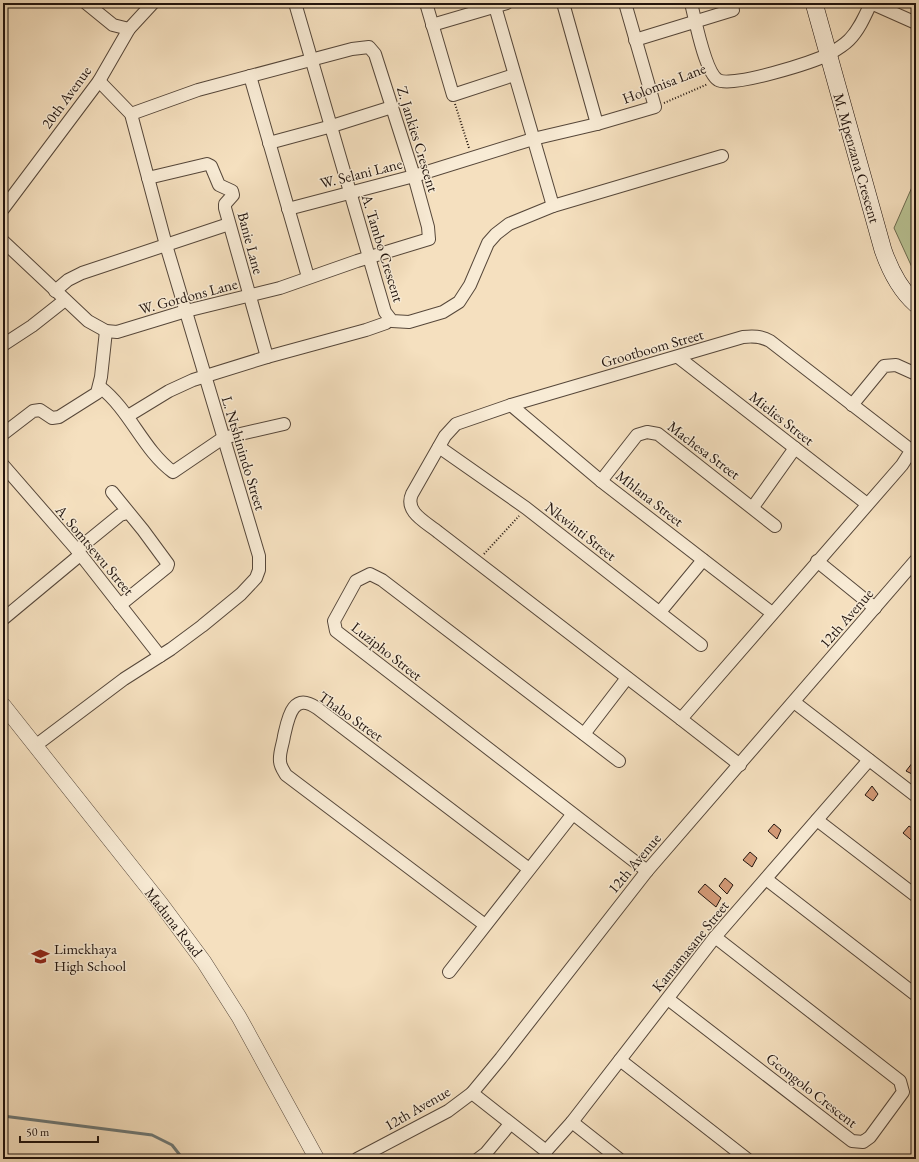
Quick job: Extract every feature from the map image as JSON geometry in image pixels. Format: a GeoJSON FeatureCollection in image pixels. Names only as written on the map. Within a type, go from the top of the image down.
{"type":"FeatureCollection","features":[{"type":"Feature","properties":{"kind":"main road","name":"M. Mpenzana Crescent"},"geometry":{"type":"LineString","coordinates":[[814,3],[829,54],[843,113],[883,250],[890,268],[908,297],[916,304]]}},
{"type":"Feature","properties":{"kind":"street"},"geometry":{"type":"LineString","coordinates":[[86,3],[113,25],[129,29]]}},
{"type":"Feature","properties":{"kind":"street","name":"20th Avenue"},"geometry":{"type":"LineString","coordinates":[[3,209],[99,81],[129,29],[153,3]]}},
{"type":"Feature","properties":{"kind":"street","name":"A. Tambo Crescent"},"geometry":{"type":"LineString","coordinates":[[295,3],[385,312],[389,319],[397,322],[409,322],[448,310],[463,298],[488,243],[496,234],[513,222],[554,206],[722,156]]}},
{"type":"Feature","properties":{"kind":"street"},"geometry":{"type":"LineString","coordinates":[[426,3],[453,95],[514,75]]}},
{"type":"Feature","properties":{"kind":"street"},"geometry":{"type":"LineString","coordinates":[[432,25],[495,5],[507,3]]}},
{"type":"Feature","properties":{"kind":"street"},"geometry":{"type":"LineString","coordinates":[[563,3],[597,124]]}},
{"type":"Feature","properties":{"kind":"street"},"geometry":{"type":"LineString","coordinates":[[625,3],[655,107]]}},
{"type":"Feature","properties":{"kind":"street"},"geometry":{"type":"LineString","coordinates":[[691,3],[706,60],[711,72],[718,80]]}},
{"type":"Feature","properties":{"kind":"street"},"geometry":{"type":"LineString","coordinates":[[871,3],[916,23]]}},
{"type":"Feature","properties":{"kind":"street","name":"Holomisa Lane"},"geometry":{"type":"LineString","coordinates":[[718,80],[731,82],[740,81],[790,68],[829,54],[849,40],[858,30],[871,3]]}},
{"type":"Feature","properties":{"kind":"street"},"geometry":{"type":"LineString","coordinates":[[495,5],[514,75],[554,206]]}},
{"type":"Feature","properties":{"kind":"street"},"geometry":{"type":"LineString","coordinates":[[635,40],[733,10]]}},
{"type":"Feature","properties":{"kind":"street","name":"Z. Jankies Crescent"},"geometry":{"type":"LineString","coordinates":[[312,60],[352,49],[364,47],[372,49],[414,176],[428,227],[429,239],[369,257]]}},
{"type":"Feature","properties":{"kind":"street"},"geometry":{"type":"LineString","coordinates":[[131,114],[198,90],[312,60]]}},
{"type":"Feature","properties":{"kind":"street"},"geometry":{"type":"LineString","coordinates":[[250,76],[308,277]]}},
{"type":"Feature","properties":{"kind":"street","name":"L. Ntshinindo Street"},"geometry":{"type":"LineString","coordinates":[[36,746],[124,679],[160,656],[202,626],[251,585],[259,570],[259,556],[166,244],[131,114],[99,81]]}},
{"type":"Feature","properties":{"kind":"street"},"geometry":{"type":"LineString","coordinates":[[269,143],[332,126],[392,107]]}},
{"type":"Feature","properties":{"kind":"street","name":"Holomisa Lane"},"geometry":{"type":"LineString","coordinates":[[533,139],[597,124],[655,107]]}},
{"type":"Feature","properties":{"kind":"street","name":"W. Selani Lane"},"geometry":{"type":"LineString","coordinates":[[288,209],[349,191],[414,176],[533,139]]}},
{"type":"Feature","properties":{"kind":"street","name":"Banie Lane"},"geometry":{"type":"LineString","coordinates":[[148,178],[200,164],[210,165],[219,185],[230,189],[233,193],[232,197],[225,206],[267,357]]}},
{"type":"Feature","properties":{"kind":"street"},"geometry":{"type":"LineString","coordinates":[[55,291],[75,276],[166,244],[229,224]]}},
{"type":"Feature","properties":{"kind":"street"},"geometry":{"type":"LineString","coordinates":[[3,241],[88,321],[106,331],[100,387],[97,393],[92,398],[59,418],[52,418],[44,412],[37,410],[3,434]]}},
{"type":"Feature","properties":{"kind":"street","name":"W. Gordons Lane"},"geometry":{"type":"LineString","coordinates":[[106,331],[118,332],[186,311],[280,288],[369,257]]}},
{"type":"Feature","properties":{"kind":"street"},"geometry":{"type":"LineString","coordinates":[[3,345],[32,326],[65,300]]}},
{"type":"Feature","properties":{"kind":"street"},"geometry":{"type":"LineString","coordinates":[[128,416],[169,391],[192,380],[267,357],[366,330],[386,323],[389,319]]}},
{"type":"Feature","properties":{"kind":"street","name":"Grootboom Street"},"geometry":{"type":"LineString","coordinates":[[681,719],[817,561],[913,453],[764,337],[743,337],[511,405],[456,424],[449,430],[410,499],[410,508],[432,527],[740,765]]}},
{"type":"Feature","properties":{"kind":"street","name":"Mielies Street"},"geometry":{"type":"LineString","coordinates":[[678,357],[867,504]]}},
{"type":"Feature","properties":{"kind":"street"},"geometry":{"type":"LineString","coordinates":[[852,405],[884,366],[896,365],[916,374]]}},
{"type":"Feature","properties":{"kind":"street"},"geometry":{"type":"LineString","coordinates":[[100,387],[128,416],[164,465],[173,472],[223,438],[284,424]]}},
{"type":"Feature","properties":{"kind":"street","name":"Mhlana Street"},"geometry":{"type":"LineString","coordinates":[[511,405],[601,481],[772,614]]}},
{"type":"Feature","properties":{"kind":"street","name":"Machesa Street"},"geometry":{"type":"LineString","coordinates":[[601,481],[637,435],[652,432],[658,434],[753,507],[775,526]]}},
{"type":"Feature","properties":{"kind":"street","name":"Nkwinti Street"},"geometry":{"type":"LineString","coordinates":[[439,448],[526,508],[700,645]]}},
{"type":"Feature","properties":{"kind":"street"},"geometry":{"type":"LineString","coordinates":[[753,507],[795,448]]}},
{"type":"Feature","properties":{"kind":"street","name":"A. Somtsewu Street"},"geometry":{"type":"LineString","coordinates":[[4,469],[79,553],[160,656]]}},
{"type":"Feature","properties":{"kind":"street"},"geometry":{"type":"LineString","coordinates":[[112,492],[168,564],[167,568],[120,605]]}},
{"type":"Feature","properties":{"kind":"street"},"geometry":{"type":"LineString","coordinates":[[3,619],[120,515],[127,513]]}},
{"type":"Feature","properties":{"kind":"street"},"geometry":{"type":"LineString","coordinates":[[660,612],[703,560]]}},
{"type":"Feature","properties":{"kind":"street","name":"12th Avenue"},"geometry":{"type":"LineString","coordinates":[[357,1159],[448,1111],[472,1093],[501,1058],[646,871],[740,765],[916,560]]}},
{"type":"Feature","properties":{"kind":"street"},"geometry":{"type":"LineString","coordinates":[[817,561],[875,608]]}},
{"type":"Feature","properties":{"kind":"street","name":"Luzipho Street"},"geometry":{"type":"LineString","coordinates":[[619,761],[398,591],[375,575],[370,574],[363,576],[356,581],[335,617],[334,624],[336,631],[646,871]]}},
{"type":"Feature","properties":{"kind":"street"},"geometry":{"type":"LineString","coordinates":[[584,734],[627,678]]}},
{"type":"Feature","properties":{"kind":"street"},"geometry":{"type":"LineString","coordinates":[[794,702],[916,796]]}},
{"type":"Feature","properties":{"kind":"street","name":"Thabo Street"},"geometry":{"type":"LineString","coordinates":[[485,925],[286,774],[281,768],[280,760],[288,718],[292,709],[303,703],[309,704],[316,708],[529,869]]}},
{"type":"Feature","properties":{"kind":"street","name":"Maduna Road"},"geometry":{"type":"LineString","coordinates":[[3,704],[161,904],[204,962],[222,989],[317,1159]]}},
{"type":"Feature","properties":{"kind":"street","name":"Kamamasane Street"},"geometry":{"type":"LineString","coordinates":[[546,1155],[715,937],[869,760]]}},
{"type":"Feature","properties":{"kind":"street"},"geometry":{"type":"LineString","coordinates":[[450,972],[572,814]]}},
{"type":"Feature","properties":{"kind":"street"},"geometry":{"type":"LineString","coordinates":[[817,820],[916,896]]}},
{"type":"Feature","properties":{"kind":"street"},"geometry":{"type":"LineString","coordinates":[[766,879],[916,995]]}},
{"type":"Feature","properties":{"kind":"street","name":"Gcongolo Crescent"},"geometry":{"type":"LineString","coordinates":[[668,999],[852,1141],[863,1142],[874,1132],[903,1092],[900,1081],[715,937]]}},
{"type":"Feature","properties":{"kind":"street"},"geometry":{"type":"LineString","coordinates":[[620,1060],[747,1159]]}},
{"type":"Feature","properties":{"kind":"street"},"geometry":{"type":"LineString","coordinates":[[472,1093],[546,1155]]}},
{"type":"Feature","properties":{"kind":"street"},"geometry":{"type":"LineString","coordinates":[[572,1122],[620,1159]]}},
{"type":"Feature","properties":{"kind":"street"},"geometry":{"type":"LineString","coordinates":[[478,1159],[486,1153],[510,1124]]}},
{"type":"Feature","properties":{"kind":"path"},"geometry":{"type":"LineString","coordinates":[[200,3],[206,7],[222,3]]}},
{"type":"Feature","properties":{"kind":"path","name":"Holomisa Lane"},"geometry":{"type":"LineString","coordinates":[[655,107],[718,80]]}},
{"type":"Feature","properties":{"kind":"path"},"geometry":{"type":"LineString","coordinates":[[453,95],[472,158]]}},
{"type":"Feature","properties":{"kind":"path"},"geometry":{"type":"LineString","coordinates":[[477,562],[526,508]]}},
{"type":"Feature","properties":{"kind":"green space"},"geometry":{"type":"Polygon","coordinates":[[[916,178],[916,276],[894,228],[916,178]]]}},
{"type":"Feature","properties":{"kind":"building"},"geometry":{"type":"Polygon","coordinates":[[[913,762],[916,764],[916,776],[906,771],[913,762]]]}},
{"type":"Feature","properties":{"kind":"building"},"geometry":{"type":"Polygon","coordinates":[[[872,786],[878,794],[873,801],[865,795],[872,786]]]}},
{"type":"Feature","properties":{"kind":"building"},"geometry":{"type":"Polygon","coordinates":[[[774,824],[781,830],[777,839],[768,831],[774,824]]]}},
{"type":"Feature","properties":{"kind":"building"},"geometry":{"type":"Polygon","coordinates":[[[909,826],[912,828],[912,831],[916,826],[916,844],[903,833],[909,826]]]}},
{"type":"Feature","properties":{"kind":"building"},"geometry":{"type":"Polygon","coordinates":[[[750,852],[757,858],[752,867],[743,860],[750,852]]]}},
{"type":"Feature","properties":{"kind":"building"},"geometry":{"type":"Polygon","coordinates":[[[725,878],[733,885],[727,894],[719,886],[725,878]]]}},
{"type":"Feature","properties":{"kind":"building"},"geometry":{"type":"Polygon","coordinates":[[[705,884],[721,898],[716,907],[698,892],[705,884]]]}},
{"type":"Feature","properties":{"kind":"waterway"},"geometry":{"type":"LineString","coordinates":[[3,1116],[152,1135],[172,1145],[183,1159]]}},
{"type":"Feature","properties":{"kind":"place","name":"Limekhaya High School"},"geometry":{"type":"Point","coordinates":[41,957]}}]}
